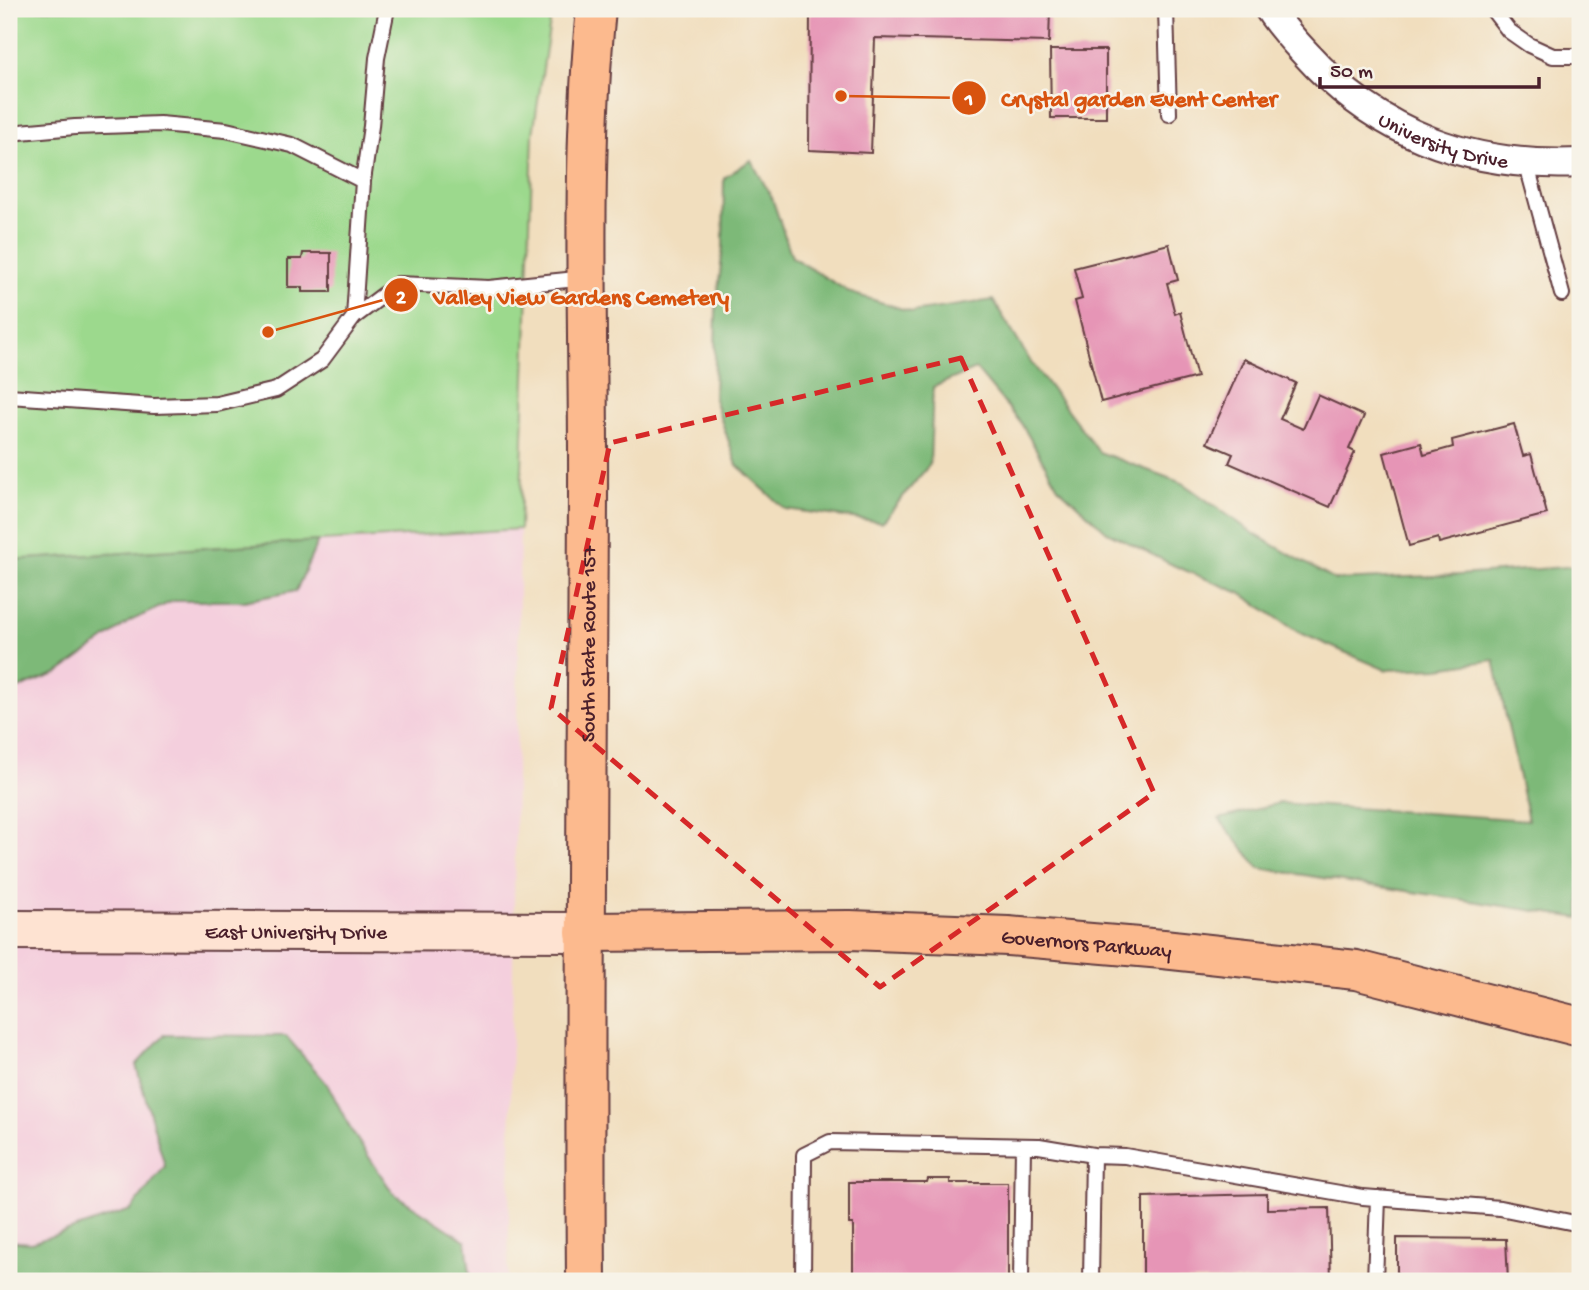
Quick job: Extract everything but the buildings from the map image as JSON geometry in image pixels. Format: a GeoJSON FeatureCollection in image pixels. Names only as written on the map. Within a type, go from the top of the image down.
{"type":"FeatureCollection","features":[{"type":"Feature","properties":{"kind":"main road","name":"South State Route 157"},"geometry":{"type":"LineString","coordinates":[[586,1281],[587,156],[589,72],[596,9]]}},
{"type":"Feature","properties":{"kind":"main road","name":"East University Drive"},"geometry":{"type":"LineString","coordinates":[[9,930],[585,932]]}},
{"type":"Feature","properties":{"kind":"main road","name":"Governors Parkway"},"geometry":{"type":"LineString","coordinates":[[585,932],[850,930],[1008,936],[1163,949],[1356,970],[1580,1027]]}},
{"type":"Feature","properties":{"kind":"street","name":"University Drive"},"geometry":{"type":"LineString","coordinates":[[1269,9],[1278,23],[1324,74],[1375,114],[1422,139],[1491,159],[1551,164],[1580,163]]}},
{"type":"Feature","properties":{"kind":"lane"},"geometry":{"type":"LineString","coordinates":[[354,317],[363,181],[377,58],[387,9]]}},
{"type":"Feature","properties":{"kind":"lane"},"geometry":{"type":"LineString","coordinates":[[1166,9],[1169,114]]}},
{"type":"Feature","properties":{"kind":"lane"},"geometry":{"type":"LineString","coordinates":[[1492,9],[1509,31],[1529,45],[1553,55],[1580,56]]}},
{"type":"Feature","properties":{"kind":"lane"},"geometry":{"type":"LineString","coordinates":[[9,133],[160,124],[226,130],[292,145],[363,181]]}},
{"type":"Feature","properties":{"kind":"lane"},"geometry":{"type":"LineString","coordinates":[[1526,162],[1562,294]]}},
{"type":"Feature","properties":{"kind":"lane"},"geometry":{"type":"LineString","coordinates":[[9,396],[154,406],[218,404],[276,390],[322,360],[354,317],[398,284],[489,288],[587,278]]}},
{"type":"Feature","properties":{"kind":"lane"},"geometry":{"type":"LineString","coordinates":[[803,1281],[804,1155],[830,1142],[1039,1146],[1093,1155],[1125,1156],[1363,1197],[1500,1208],[1580,1224]]}},
{"type":"Feature","properties":{"kind":"lane"},"geometry":{"type":"LineString","coordinates":[[1021,1281],[1023,1146]]}},
{"type":"Feature","properties":{"kind":"lane"},"geometry":{"type":"LineString","coordinates":[[1091,1281],[1093,1155]]}},
{"type":"Feature","properties":{"kind":"lane"},"geometry":{"type":"LineString","coordinates":[[1375,1281],[1378,1198]]}},
{"type":"Feature","properties":{"kind":"highlighted area"},"geometry":{"type":"Polygon","coordinates":[[[961,358],[1154,793],[880,987],[551,708],[610,443],[961,358]]]}},
{"type":"Feature","properties":{"kind":"shaded area"},"geometry":{"type":"Polygon","coordinates":[[[520,530],[508,1281],[9,1281],[9,560],[520,530]]]}},
{"type":"Feature","properties":{"kind":"green space"},"geometry":{"type":"Polygon","coordinates":[[[9,9],[552,9],[533,134],[520,529],[9,560],[9,9]]]}},
{"type":"Feature","properties":{"kind":"green space"},"geometry":{"type":"Polygon","coordinates":[[[751,160],[772,198],[792,257],[851,293],[912,312],[993,300],[1029,359],[1099,452],[1182,483],[1256,535],[1335,580],[1459,575],[1578,566],[1580,918],[1259,868],[1219,819],[1279,803],[1528,820],[1494,660],[1439,668],[1386,670],[1298,632],[1240,593],[1175,566],[1107,532],[1058,487],[1021,423],[976,369],[933,387],[930,464],[882,522],[785,509],[737,465],[714,399],[724,178],[751,160]]]}},
{"type":"Feature","properties":{"kind":"green space"},"geometry":{"type":"Polygon","coordinates":[[[318,541],[296,591],[244,601],[173,601],[130,621],[58,673],[9,692],[9,560],[318,541]]]}},
{"type":"Feature","properties":{"kind":"green space"},"geometry":{"type":"Polygon","coordinates":[[[164,1035],[286,1036],[328,1085],[351,1130],[393,1193],[466,1241],[471,1281],[9,1281],[9,1241],[31,1243],[131,1210],[165,1166],[136,1065],[164,1035]]]}},
{"type":"Feature","properties":{"kind":"place","name":"Crystal garden Event Center"},"geometry":{"type":"Point","coordinates":[841,96]}},
{"type":"Feature","properties":{"kind":"place","name":"Valley View Gardens Cemetery"},"geometry":{"type":"Point","coordinates":[268,332]}}]}
